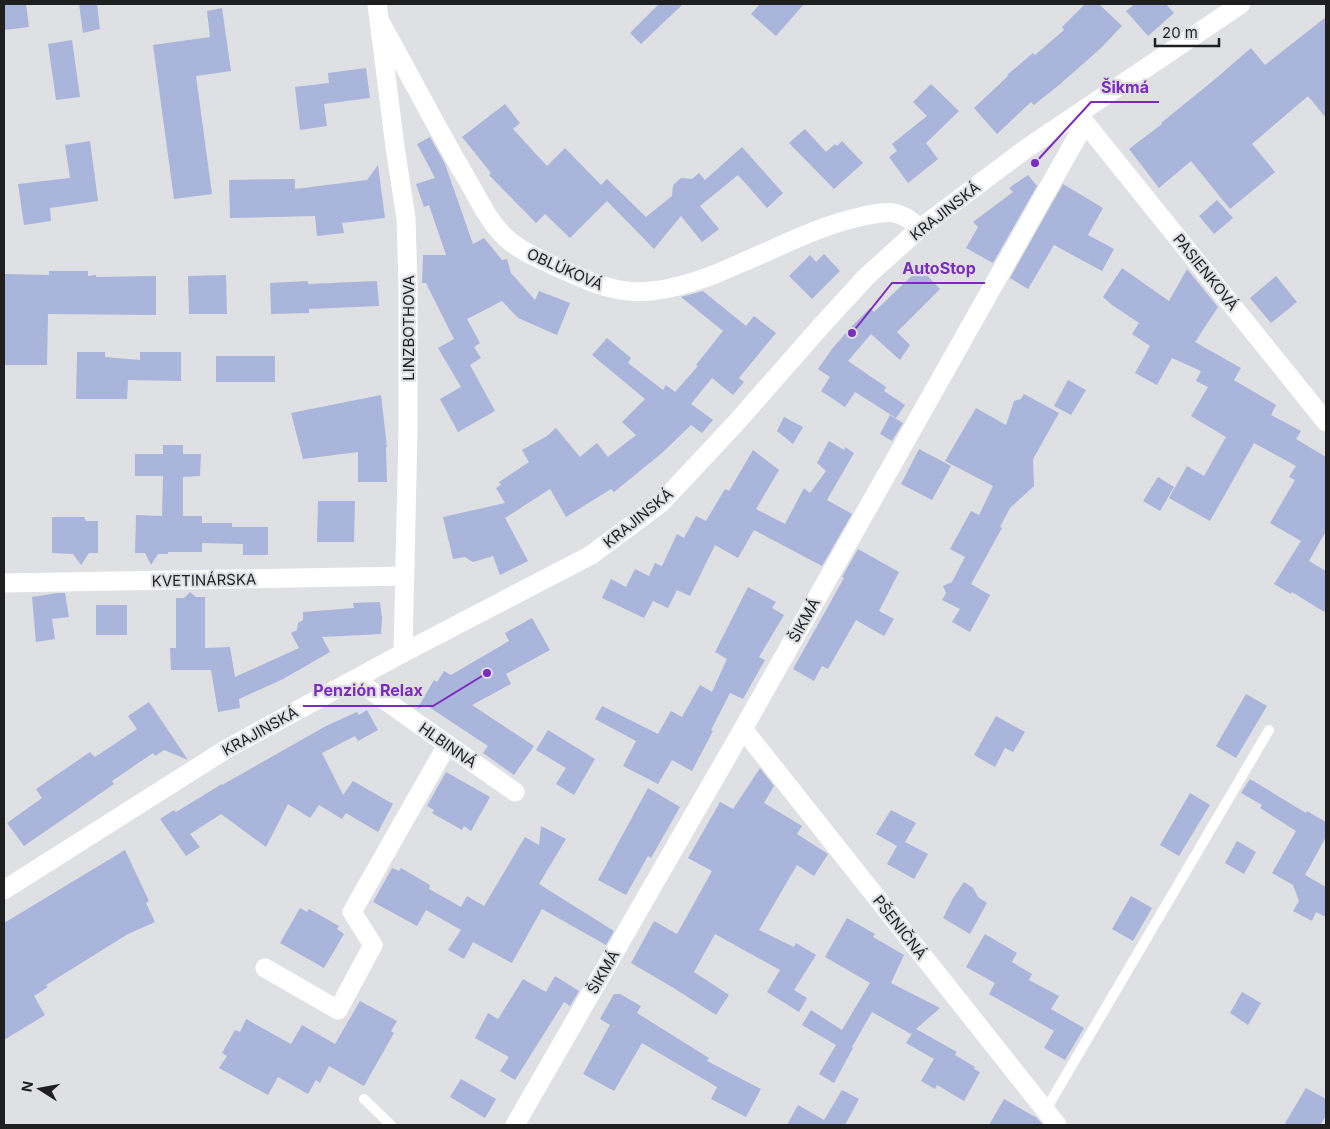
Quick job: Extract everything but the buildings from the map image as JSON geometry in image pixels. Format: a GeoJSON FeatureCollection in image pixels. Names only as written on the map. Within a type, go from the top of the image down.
{"type":"FeatureCollection","features":[{"type":"Feature","properties":{"kind":"street","name":"KRAJINSKÁ"},"geometry":{"type":"LineString","coordinates":[[4,890],[228,748],[403,653],[591,555],[661,503],[736,424],[860,284],[919,229],[1027,148],[1082,118],[1241,4]]}},
{"type":"Feature","properties":{"kind":"street","name":"OBLÚKOVÁ"},"geometry":{"type":"LineString","coordinates":[[379,13],[449,149],[496,228],[515,246],[595,285],[640,292],[673,288],[726,270],[816,230],[872,214],[897,214],[911,219],[919,229]]}},
{"type":"Feature","properties":{"kind":"street","name":"LINZBOTHOVA"},"geometry":{"type":"LineString","coordinates":[[379,13],[395,147],[406,218],[408,346],[403,653]]}},
{"type":"Feature","properties":{"kind":"street","name":"PASIENKOVÁ"},"geometry":{"type":"LineString","coordinates":[[1082,118],[1326,422]]}},
{"type":"Feature","properties":{"kind":"street","name":"ŠIKMÁ"},"geometry":{"type":"LineString","coordinates":[[514,1125],[743,729],[1082,118]]}},
{"type":"Feature","properties":{"kind":"street","name":"KVETINÁRSKA"},"geometry":{"type":"LineString","coordinates":[[4,583],[405,576]]}},
{"type":"Feature","properties":{"kind":"street","name":"HLBINNÁ"},"geometry":{"type":"LineString","coordinates":[[356,680],[515,792]]}},
{"type":"Feature","properties":{"kind":"street","name":"PŠENIČNÁ"},"geometry":{"type":"LineString","coordinates":[[743,729],[1051,1118]]}},
{"type":"Feature","properties":{"kind":"street"},"geometry":{"type":"LineString","coordinates":[[265,968],[338,1010],[373,945],[352,912],[447,745]]}},
{"type":"Feature","properties":{"kind":"lane"},"geometry":{"type":"LineString","coordinates":[[1051,1118],[1269,730]]}},
{"type":"Feature","properties":{"kind":"lane"},"geometry":{"type":"LineString","coordinates":[[364,1099],[391,1125]]}},
{"type":"Feature","properties":{"kind":"place","name":"Šikmá"},"geometry":{"type":"Point","coordinates":[1035,163]}},
{"type":"Feature","properties":{"kind":"place","name":"AutoStop"},"geometry":{"type":"Point","coordinates":[852,333]}},
{"type":"Feature","properties":{"kind":"place","name":"Penzión Relax"},"geometry":{"type":"Point","coordinates":[487,673]}}]}
